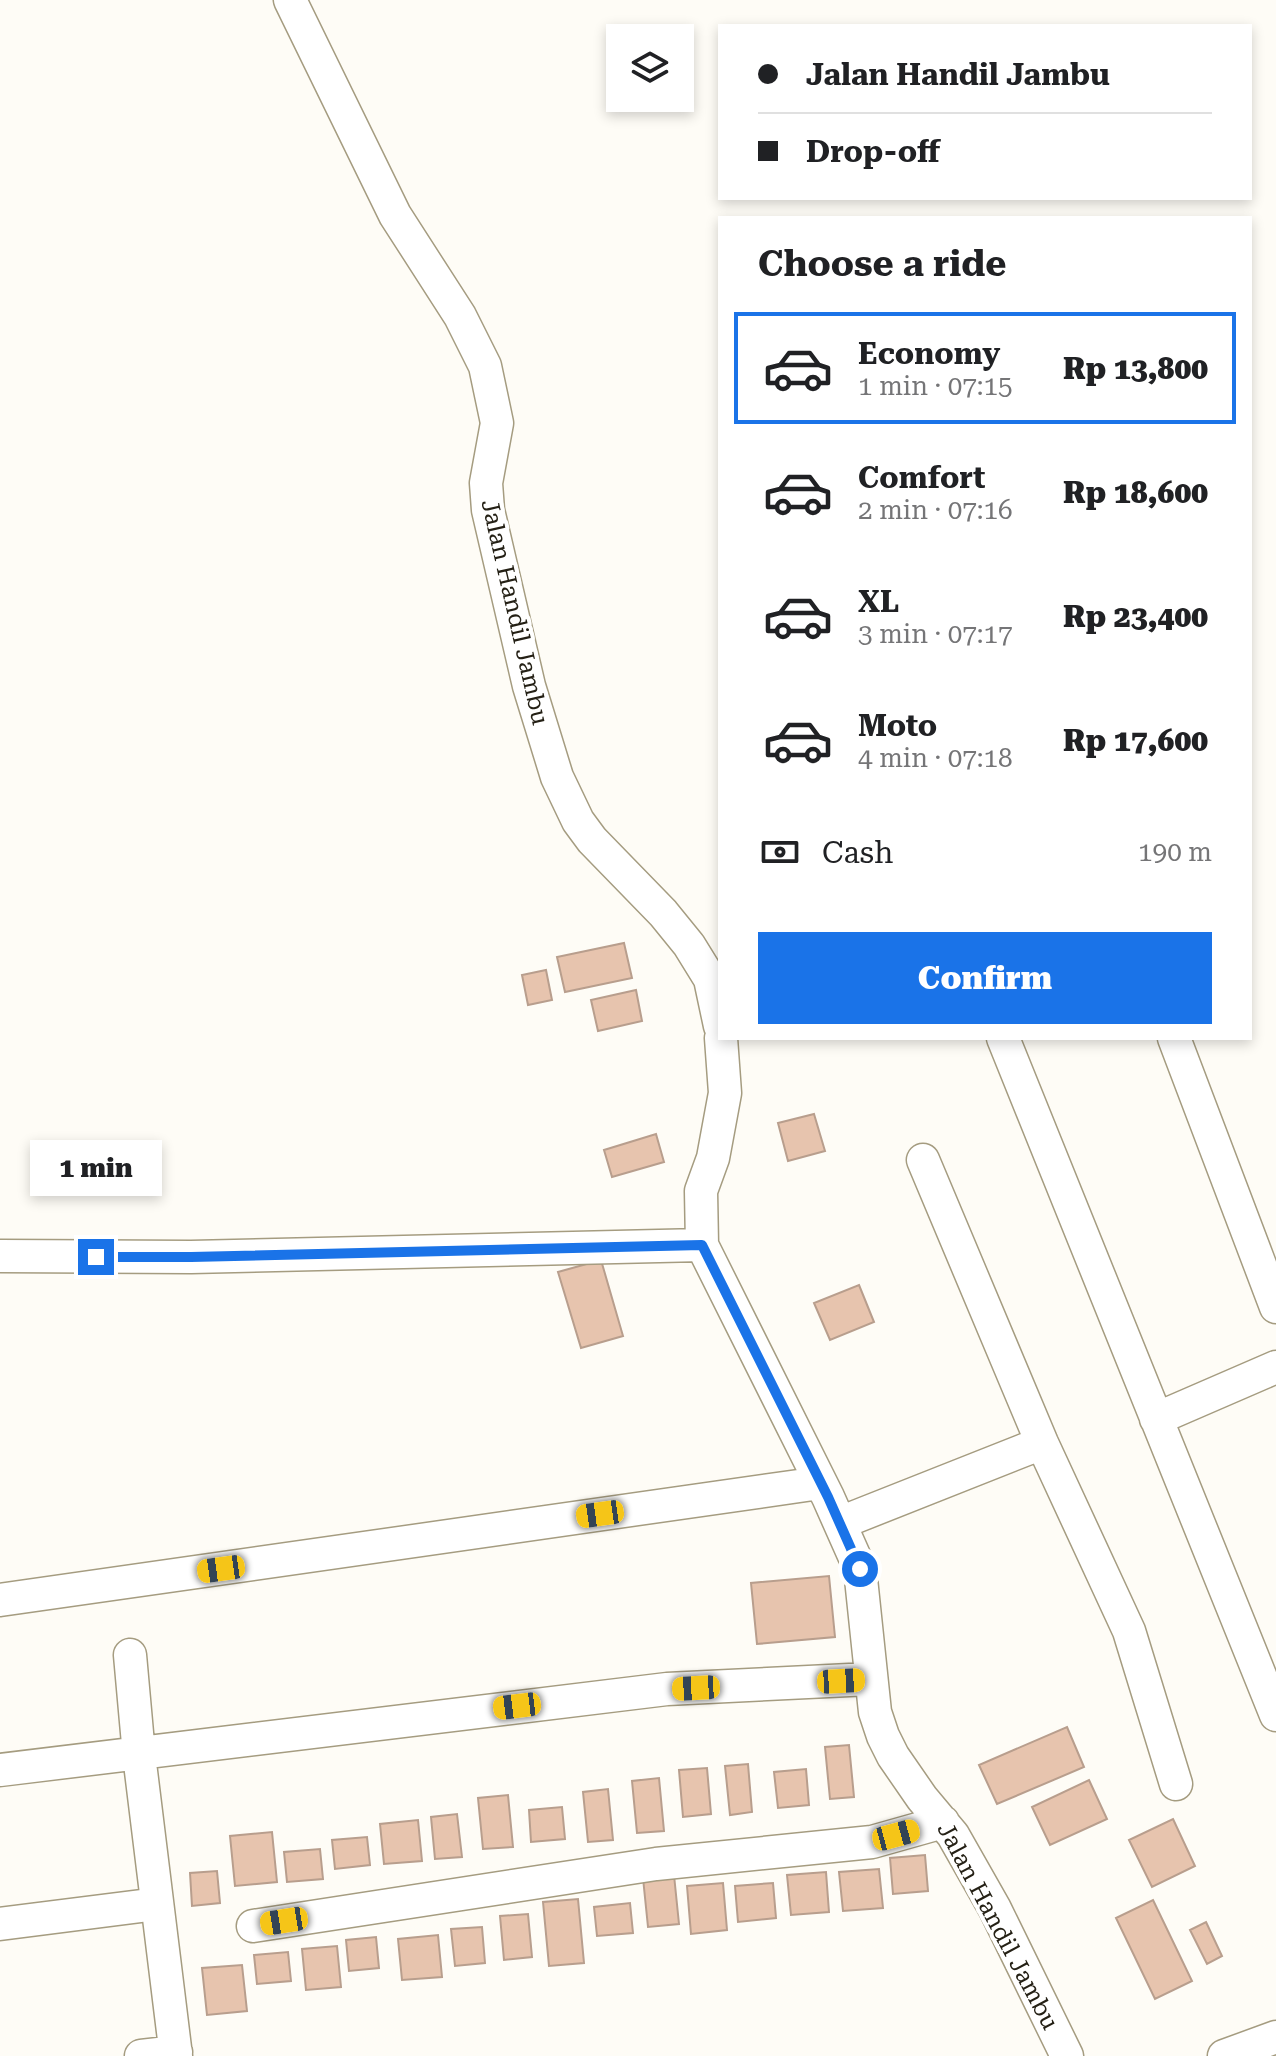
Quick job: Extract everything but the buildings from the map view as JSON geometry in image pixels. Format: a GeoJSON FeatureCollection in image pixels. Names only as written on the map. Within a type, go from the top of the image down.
{"type":"FeatureCollection","features":[{"type":"Feature","properties":{"kind":"street","name":"Jalan Handil Jambu"},"geometry":{"type":"LineString","coordinates":[[290,0],[395,215],[460,316],[485,366],[497,423],[486,483],[488,510],[529,686],[557,777],[578,821],[592,840],[663,913],[689,945],[710,979],[718,1017]]}},
{"type":"Feature","properties":{"kind":"street","name":"Jalan Handil Jambu"},"geometry":{"type":"LineString","coordinates":[[721,1040],[725,1093],[713,1158],[701,1191],[702,1245],[860,1569],[875,1712],[893,1756],[943,1822],[995,1909],[1067,2056]]}},
{"type":"Feature","properties":{"kind":"street"},"geometry":{"type":"LineString","coordinates":[[1004,1040],[1276,1715]]}},
{"type":"Feature","properties":{"kind":"street"},"geometry":{"type":"LineString","coordinates":[[1175,1040],[1276,1307]]}},
{"type":"Feature","properties":{"kind":"street"},"geometry":{"type":"LineString","coordinates":[[923,1160],[1042,1443],[1129,1631],[1176,1784]]}},
{"type":"Feature","properties":{"kind":"street"},"geometry":{"type":"LineString","coordinates":[[0,1256],[191,1257],[702,1245]]}},
{"type":"Feature","properties":{"kind":"street"},"geometry":{"type":"LineString","coordinates":[[1156,1419],[1276,1367]]}},
{"type":"Feature","properties":{"kind":"street"},"geometry":{"type":"LineString","coordinates":[[840,1523],[1042,1443]]}},
{"type":"Feature","properties":{"kind":"street"},"geometry":{"type":"LineString","coordinates":[[0,1600],[820,1483]]}},
{"type":"Feature","properties":{"kind":"street"},"geometry":{"type":"LineString","coordinates":[[130,1655],[139,1755],[176,2054],[141,2056]]}},
{"type":"Feature","properties":{"kind":"street"},"geometry":{"type":"LineString","coordinates":[[0,1770],[667,1689],[870,1679]]}},
{"type":"Feature","properties":{"kind":"street"},"geometry":{"type":"LineString","coordinates":[[253,1926],[656,1864],[872,1842],[943,1822]]}},
{"type":"Feature","properties":{"kind":"street"},"geometry":{"type":"LineString","coordinates":[[0,1924],[157,1904]]}},
{"type":"Feature","properties":{"kind":"street"},"geometry":{"type":"LineString","coordinates":[[1224,2056],[1276,2037]]}},
{"type":"Feature","properties":{"kind":"route"},"geometry":{"type":"LineString","coordinates":[[96,1257],[702,1245],[828,1497],[860,1569]]}}]}
